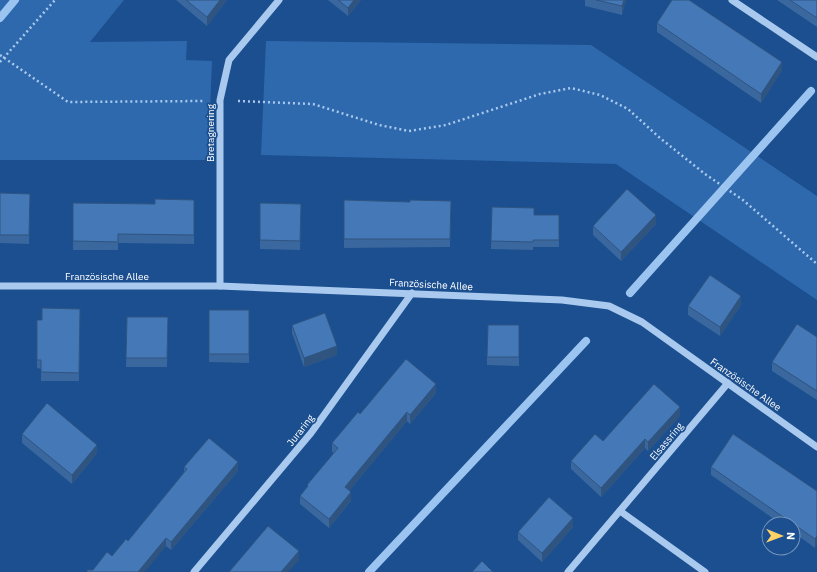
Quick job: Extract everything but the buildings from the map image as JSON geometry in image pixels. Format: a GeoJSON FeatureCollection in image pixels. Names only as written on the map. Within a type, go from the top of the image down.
{"type":"FeatureCollection","features":[{"type":"Feature","properties":{"kind":"street","name":"Bretagnering"},"geometry":{"type":"LineString","coordinates":[[220,286],[220,100],[229,60],[278,0]]}},
{"type":"Feature","properties":{"kind":"street"},"geometry":{"type":"LineString","coordinates":[[732,0],[817,57]]}},
{"type":"Feature","properties":{"kind":"street","name":"Französische Allee"},"geometry":{"type":"LineString","coordinates":[[0,286],[220,286],[562,300],[609,306],[642,322],[817,447]]}},
{"type":"Feature","properties":{"kind":"street","name":"Juraring"},"geometry":{"type":"LineString","coordinates":[[194,572],[312,433],[412,293]]}},
{"type":"Feature","properties":{"kind":"street","name":"Elsassring"},"geometry":{"type":"LineString","coordinates":[[568,572],[728,383]]}},
{"type":"Feature","properties":{"kind":"street"},"geometry":{"type":"LineString","coordinates":[[620,511],[705,572]]}},
{"type":"Feature","properties":{"kind":"path"},"geometry":{"type":"LineString","coordinates":[[0,62],[55,0]]}},
{"type":"Feature","properties":{"kind":"path"},"geometry":{"type":"LineString","coordinates":[[0,55],[68,102],[220,100],[313,104],[379,125],[409,131],[446,125],[540,94],[571,88],[600,95],[628,109],[660,138],[705,174],[743,200],[817,264]]}},
{"type":"Feature","properties":{"kind":"shaded area"},"geometry":{"type":"Polygon","coordinates":[[[0,0],[124,0],[90,42],[187,41],[186,60],[212,61],[208,160],[0,160],[0,0]]]}},
{"type":"Feature","properties":{"kind":"shaded area"},"geometry":{"type":"Polygon","coordinates":[[[266,41],[591,45],[817,196],[817,300],[616,164],[261,155],[266,41]]]}},
{"type":"Feature","properties":{"kind":"waterway"},"geometry":{"type":"LineString","coordinates":[[0,18],[15,0]]}},
{"type":"Feature","properties":{"kind":"waterway"},"geometry":{"type":"LineString","coordinates":[[630,293],[811,91]]}},
{"type":"Feature","properties":{"kind":"waterway"},"geometry":{"type":"LineString","coordinates":[[369,572],[586,341]]}}]}
